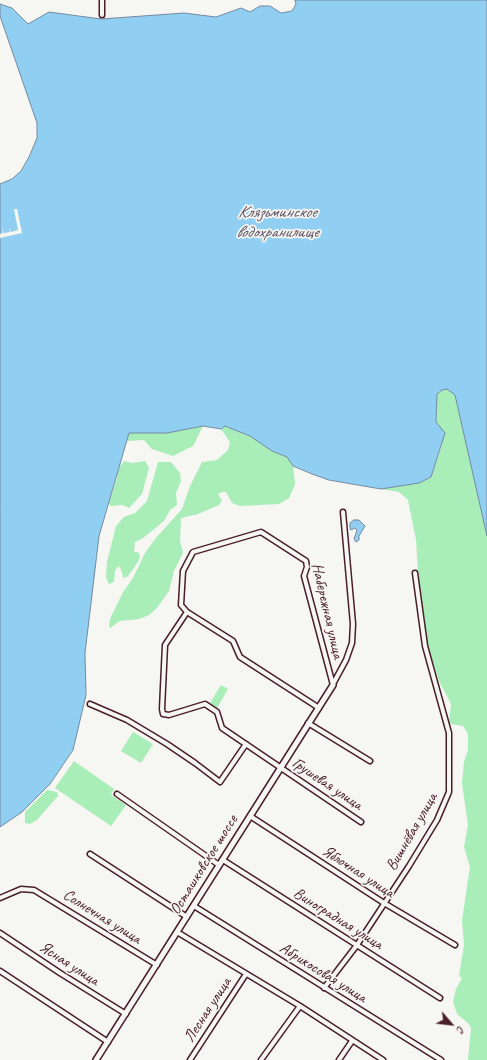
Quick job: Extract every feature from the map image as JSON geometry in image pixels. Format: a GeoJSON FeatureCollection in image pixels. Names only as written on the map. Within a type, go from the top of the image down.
{"type":"FeatureCollection","features":[{"type":"Feature","properties":{"kind":"street"},"geometry":{"type":"LineString","coordinates":[[102,0],[102,15]]}},
{"type":"Feature","properties":{"kind":"street"},"geometry":{"type":"LineString","coordinates":[[333,685],[346,660],[352,643],[353,624],[343,512]]}},
{"type":"Feature","properties":{"kind":"street","name":"Набережная улица"},"geometry":{"type":"LineString","coordinates":[[187,612],[181,605],[183,571],[194,552],[261,532],[306,561],[307,568],[304,576],[333,685]]}},
{"type":"Feature","properties":{"kind":"street","name":"Вишнёвая улица"},"geometry":{"type":"LineString","coordinates":[[324,988],[357,945],[437,820],[449,792],[449,733],[425,646],[415,573]]}},
{"type":"Feature","properties":{"kind":"street"},"geometry":{"type":"LineString","coordinates":[[187,612],[234,642],[240,657],[319,708]]}},
{"type":"Feature","properties":{"kind":"street","name":"Грушевая улица"},"geometry":{"type":"LineString","coordinates":[[187,612],[165,645],[163,714],[169,715],[205,704],[217,712],[222,728],[361,822]]}},
{"type":"Feature","properties":{"kind":"street","name":"Осташковское шоссе"},"geometry":{"type":"LineString","coordinates":[[96,1060],[333,685]]}},
{"type":"Feature","properties":{"kind":"street"},"geometry":{"type":"LineString","coordinates":[[90,704],[127,720],[167,744],[220,782],[246,744]]}},
{"type":"Feature","properties":{"kind":"street"},"geometry":{"type":"LineString","coordinates":[[308,723],[370,761]]}},
{"type":"Feature","properties":{"kind":"street"},"geometry":{"type":"LineString","coordinates":[[117,794],[219,865]]}},
{"type":"Feature","properties":{"kind":"street","name":"Яблочная улица"},"geometry":{"type":"LineString","coordinates":[[250,816],[384,903],[455,945]]}},
{"type":"Feature","properties":{"kind":"street"},"geometry":{"type":"LineString","coordinates":[[90,854],[187,917]]}},
{"type":"Feature","properties":{"kind":"street","name":"Виноградная улица"},"geometry":{"type":"LineString","coordinates":[[223,860],[440,998]]}},
{"type":"Feature","properties":{"kind":"street","name":"Солнечная улица"},"geometry":{"type":"LineString","coordinates":[[0,898],[21,888],[34,890],[157,965]]}},
{"type":"Feature","properties":{"kind":"street","name":"Абрикосовая улица"},"geometry":{"type":"LineString","coordinates":[[194,906],[441,1060]]}},
{"type":"Feature","properties":{"kind":"street"},"geometry":{"type":"LineString","coordinates":[[177,932],[300,1006],[383,1060]]}},
{"type":"Feature","properties":{"kind":"street","name":"Ясная улица"},"geometry":{"type":"LineString","coordinates":[[0,933],[60,973],[126,1014]]}},
{"type":"Feature","properties":{"kind":"street"},"geometry":{"type":"LineString","coordinates":[[0,971],[108,1042]]}},
{"type":"Feature","properties":{"kind":"street","name":"Лесная улица"},"geometry":{"type":"LineString","coordinates":[[190,1060],[246,974]]}},
{"type":"Feature","properties":{"kind":"street"},"geometry":{"type":"LineString","coordinates":[[261,1060],[300,1006]]}},
{"type":"Feature","properties":{"kind":"street"},"geometry":{"type":"LineString","coordinates":[[339,1060],[352,1041]]}},
{"type":"Feature","properties":{"kind":"green space"},"geometry":{"type":"Polygon","coordinates":[[[442,389],[451,390],[455,395],[487,536],[487,1060],[468,1060],[471,1028],[469,1024],[457,1014],[453,1002],[456,989],[462,978],[459,976],[464,945],[462,920],[470,867],[464,847],[468,825],[462,783],[464,762],[468,750],[468,734],[463,726],[451,724],[449,721],[451,704],[440,683],[425,640],[420,602],[416,540],[408,500],[399,492],[381,489],[419,483],[431,477],[442,445],[436,422],[437,394],[442,389]]]}},
{"type":"Feature","properties":{"kind":"green space"},"geometry":{"type":"Polygon","coordinates":[[[203,426],[193,446],[173,456],[152,449],[144,440],[127,441],[129,433],[167,433],[203,426]]]}},
{"type":"Feature","properties":{"kind":"green space"},"geometry":{"type":"Polygon","coordinates":[[[225,426],[250,436],[272,451],[287,457],[293,466],[295,484],[289,498],[279,504],[240,506],[232,503],[226,492],[222,492],[218,494],[222,501],[219,505],[198,514],[181,518],[180,541],[183,553],[174,571],[169,591],[156,609],[149,615],[139,619],[120,621],[110,628],[110,619],[123,592],[133,578],[145,553],[155,539],[182,509],[190,486],[202,462],[217,460],[228,450],[230,442],[221,429],[225,426]]]}},
{"type":"Feature","properties":{"kind":"green space"},"geometry":{"type":"Polygon","coordinates":[[[124,461],[132,463],[145,461],[149,468],[142,494],[129,508],[123,505],[110,506],[109,502],[117,478],[117,470],[124,461]]]}},
{"type":"Feature","properties":{"kind":"green space"},"geometry":{"type":"Polygon","coordinates":[[[158,462],[171,462],[180,473],[181,481],[176,493],[177,505],[170,510],[164,521],[143,538],[135,542],[134,552],[138,552],[140,556],[138,562],[128,576],[123,577],[121,569],[118,566],[115,571],[114,582],[109,584],[106,577],[107,562],[116,526],[124,517],[135,513],[147,501],[158,462]]]}},
{"type":"Feature","properties":{"kind":"green space"},"geometry":{"type":"Polygon","coordinates":[[[221,685],[228,689],[217,708],[210,703],[221,685]]]}},
{"type":"Feature","properties":{"kind":"green space"},"geometry":{"type":"Polygon","coordinates":[[[133,732],[153,744],[141,763],[121,751],[133,732]]]}},
{"type":"Feature","properties":{"kind":"green space"},"geometry":{"type":"Polygon","coordinates":[[[74,761],[114,789],[111,795],[126,805],[111,826],[55,788],[74,761]]]}},
{"type":"Feature","properties":{"kind":"green space"},"geometry":{"type":"Polygon","coordinates":[[[47,790],[57,792],[58,796],[37,820],[30,824],[25,823],[25,812],[47,790]]]}},
{"type":"Feature","properties":{"kind":"water","name":"Клязьминское водохранилище"},"geometry":{"type":"Polygon","coordinates":[[[295,0],[487,0],[487,536],[455,395],[447,389],[442,390],[437,394],[436,422],[445,433],[431,477],[419,483],[381,489],[329,480],[312,474],[293,466],[287,457],[272,451],[250,436],[225,426],[221,429],[203,426],[167,433],[129,433],[99,536],[85,653],[86,695],[73,750],[50,784],[22,812],[0,827],[0,184],[12,179],[21,171],[37,138],[37,123],[0,16],[0,4],[12,8],[28,24],[49,12],[101,19],[184,13],[216,17],[241,8],[250,12],[260,6],[270,6],[281,13],[292,11],[296,4],[295,0]]]}},
{"type":"Feature","properties":{"kind":"water"},"geometry":{"type":"Polygon","coordinates":[[[354,520],[359,520],[365,526],[359,536],[359,540],[356,542],[354,539],[357,530],[355,528],[350,529],[350,523],[354,520]]]}},
{"type":"Feature","properties":{"kind":"pier"},"geometry":{"type":"Polygon","coordinates":[[[14,209],[17,209],[22,233],[0,238],[0,234],[3,233],[2,228],[4,233],[10,232],[9,227],[11,232],[18,230],[14,209]]]}}]}
